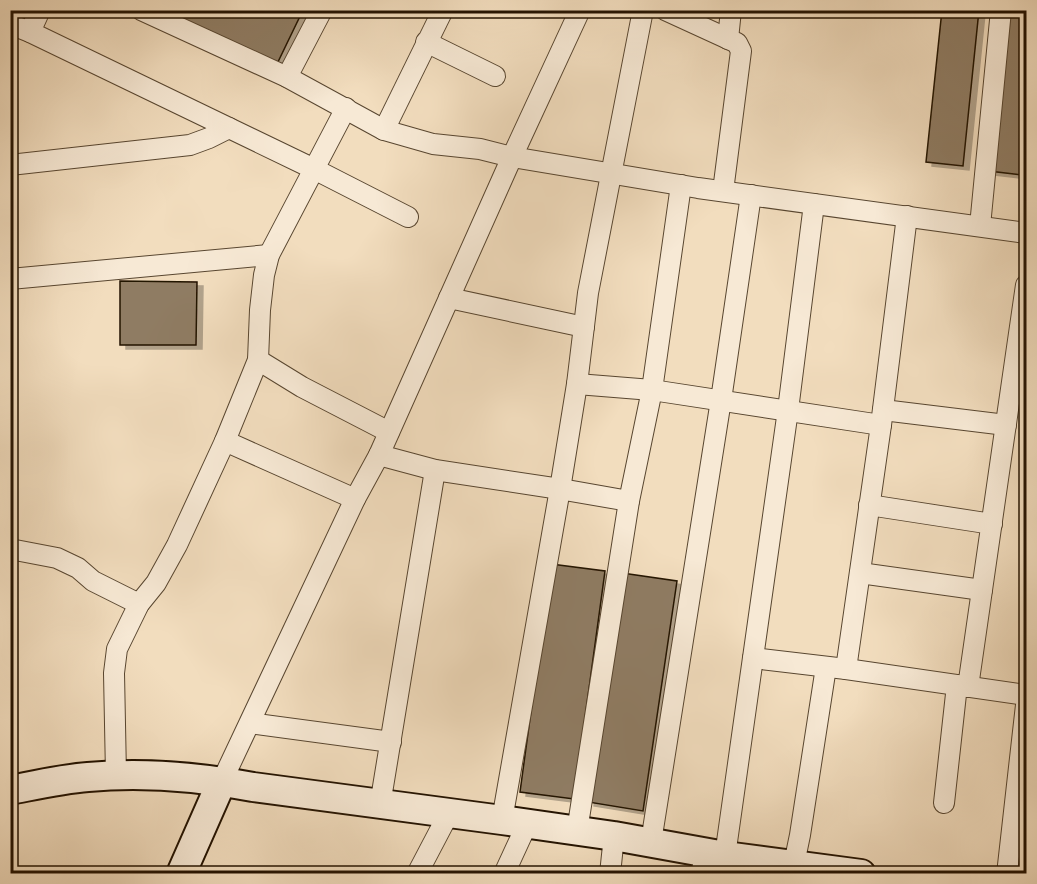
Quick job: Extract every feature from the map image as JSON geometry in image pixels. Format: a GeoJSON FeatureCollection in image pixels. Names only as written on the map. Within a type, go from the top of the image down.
{"type":"FeatureCollection","features":[{"type":"Feature","properties":{"kind":"main road"},"geometry":{"type":"LineString","coordinates":[[10,790],[87,777],[116,775],[222,781],[614,836],[651,843],[711,861],[794,864],[827,871],[861,873]]}},
{"type":"Feature","properties":{"kind":"main road"},"geometry":{"type":"LineString","coordinates":[[181,873],[222,781]]}},
{"type":"Feature","properties":{"kind":"street"},"geometry":{"type":"LineString","coordinates":[[30,32],[40,10]]}},
{"type":"Feature","properties":{"kind":"street"},"geometry":{"type":"LineString","coordinates":[[141,10],[286,77],[401,136],[433,144],[480,149],[512,157],[681,185],[1026,233]]}},
{"type":"Feature","properties":{"kind":"street"},"geometry":{"type":"LineString","coordinates":[[286,77],[322,10]]}},
{"type":"Feature","properties":{"kind":"street"},"geometry":{"type":"LineString","coordinates":[[384,129],[443,10]]}},
{"type":"Feature","properties":{"kind":"street"},"geometry":{"type":"LineString","coordinates":[[222,781],[355,500],[379,455],[580,10]]}},
{"type":"Feature","properties":{"kind":"street"},"geometry":{"type":"LineString","coordinates":[[504,873],[514,822],[588,293],[643,10]]}},
{"type":"Feature","properties":{"kind":"street"},"geometry":{"type":"LineString","coordinates":[[665,10],[737,43],[741,51],[723,191]]}},
{"type":"Feature","properties":{"kind":"street"},"geometry":{"type":"LineString","coordinates":[[728,39],[732,10]]}},
{"type":"Feature","properties":{"kind":"street"},"geometry":{"type":"LineString","coordinates":[[980,226],[1001,10]]}},
{"type":"Feature","properties":{"kind":"street"},"geometry":{"type":"LineString","coordinates":[[10,24],[229,128],[408,217]]}},
{"type":"Feature","properties":{"kind":"street"},"geometry":{"type":"LineString","coordinates":[[426,42],[495,76]]}},
{"type":"Feature","properties":{"kind":"street"},"geometry":{"type":"LineString","coordinates":[[116,775],[114,673],[117,649],[139,604],[156,583],[177,544],[225,441],[258,360],[260,310],[269,255],[346,108]]}},
{"type":"Feature","properties":{"kind":"street"},"geometry":{"type":"LineString","coordinates":[[10,165],[190,145],[229,128]]}},
{"type":"Feature","properties":{"kind":"street"},"geometry":{"type":"LineString","coordinates":[[577,831],[629,501],[652,390],[681,185]]}},
{"type":"Feature","properties":{"kind":"street"},"geometry":{"type":"LineString","coordinates":[[651,843],[751,195]]}},
{"type":"Feature","properties":{"kind":"street"},"geometry":{"type":"LineString","coordinates":[[711,861],[753,658],[814,204]]}},
{"type":"Feature","properties":{"kind":"street"},"geometry":{"type":"LineString","coordinates":[[846,669],[882,418],[907,216]]}},
{"type":"Feature","properties":{"kind":"street"},"geometry":{"type":"LineString","coordinates":[[10,279],[269,255]]}},
{"type":"Feature","properties":{"kind":"street"},"geometry":{"type":"LineString","coordinates":[[944,803],[962,686],[982,590],[1026,285]]}},
{"type":"Feature","properties":{"kind":"street"},"geometry":{"type":"LineString","coordinates":[[449,298],[584,327]]}},
{"type":"Feature","properties":{"kind":"street"},"geometry":{"type":"LineString","coordinates":[[258,360],[302,387],[389,432]]}},
{"type":"Feature","properties":{"kind":"street"},"geometry":{"type":"LineString","coordinates":[[577,384],[652,390],[788,410],[1006,425]]}},
{"type":"Feature","properties":{"kind":"street"},"geometry":{"type":"LineString","coordinates":[[225,441],[355,500]]}},
{"type":"Feature","properties":{"kind":"street"},"geometry":{"type":"LineString","coordinates":[[379,455],[435,470],[629,501]]}},
{"type":"Feature","properties":{"kind":"street"},"geometry":{"type":"LineString","coordinates":[[380,804],[435,470]]}},
{"type":"Feature","properties":{"kind":"street"},"geometry":{"type":"LineString","coordinates":[[869,506],[992,524]]}},
{"type":"Feature","properties":{"kind":"street"},"geometry":{"type":"LineString","coordinates":[[10,549],[57,558],[139,604]]}},
{"type":"Feature","properties":{"kind":"street"},"geometry":{"type":"LineString","coordinates":[[860,573],[982,590]]}},
{"type":"Feature","properties":{"kind":"street"},"geometry":{"type":"LineString","coordinates":[[753,658],[1026,695]]}},
{"type":"Feature","properties":{"kind":"street"},"geometry":{"type":"LineString","coordinates":[[794,864],[826,667]]}},
{"type":"Feature","properties":{"kind":"street"},"geometry":{"type":"LineString","coordinates":[[1007,873],[1026,705]]}},
{"type":"Feature","properties":{"kind":"street"},"geometry":{"type":"LineString","coordinates":[[250,723],[391,742]]}},
{"type":"Feature","properties":{"kind":"street"},"geometry":{"type":"LineString","coordinates":[[417,873],[449,813]]}},
{"type":"Feature","properties":{"kind":"street"},"geometry":{"type":"LineString","coordinates":[[610,873],[614,836]]}},
{"type":"Feature","properties":{"kind":"building"},"geometry":{"type":"Polygon","coordinates":[[[161,10],[303,10],[276,66],[161,10]]]}},
{"type":"Feature","properties":{"kind":"building"},"geometry":{"type":"Polygon","coordinates":[[[942,10],[979,10],[963,166],[926,162],[942,10]]]}},
{"type":"Feature","properties":{"kind":"building"},"geometry":{"type":"Polygon","coordinates":[[[1007,10],[1026,10],[1026,136],[1022,175],[989,171],[1007,10]]]}},
{"type":"Feature","properties":{"kind":"building"},"geometry":{"type":"Polygon","coordinates":[[[120,281],[197,282],[196,345],[120,345],[120,281]]]}},
{"type":"Feature","properties":{"kind":"building"},"geometry":{"type":"Polygon","coordinates":[[[551,564],[605,571],[574,799],[520,792],[551,564]]]}},
{"type":"Feature","properties":{"kind":"building"},"geometry":{"type":"Polygon","coordinates":[[[622,573],[677,581],[643,811],[588,802],[622,573]]]}}]}
